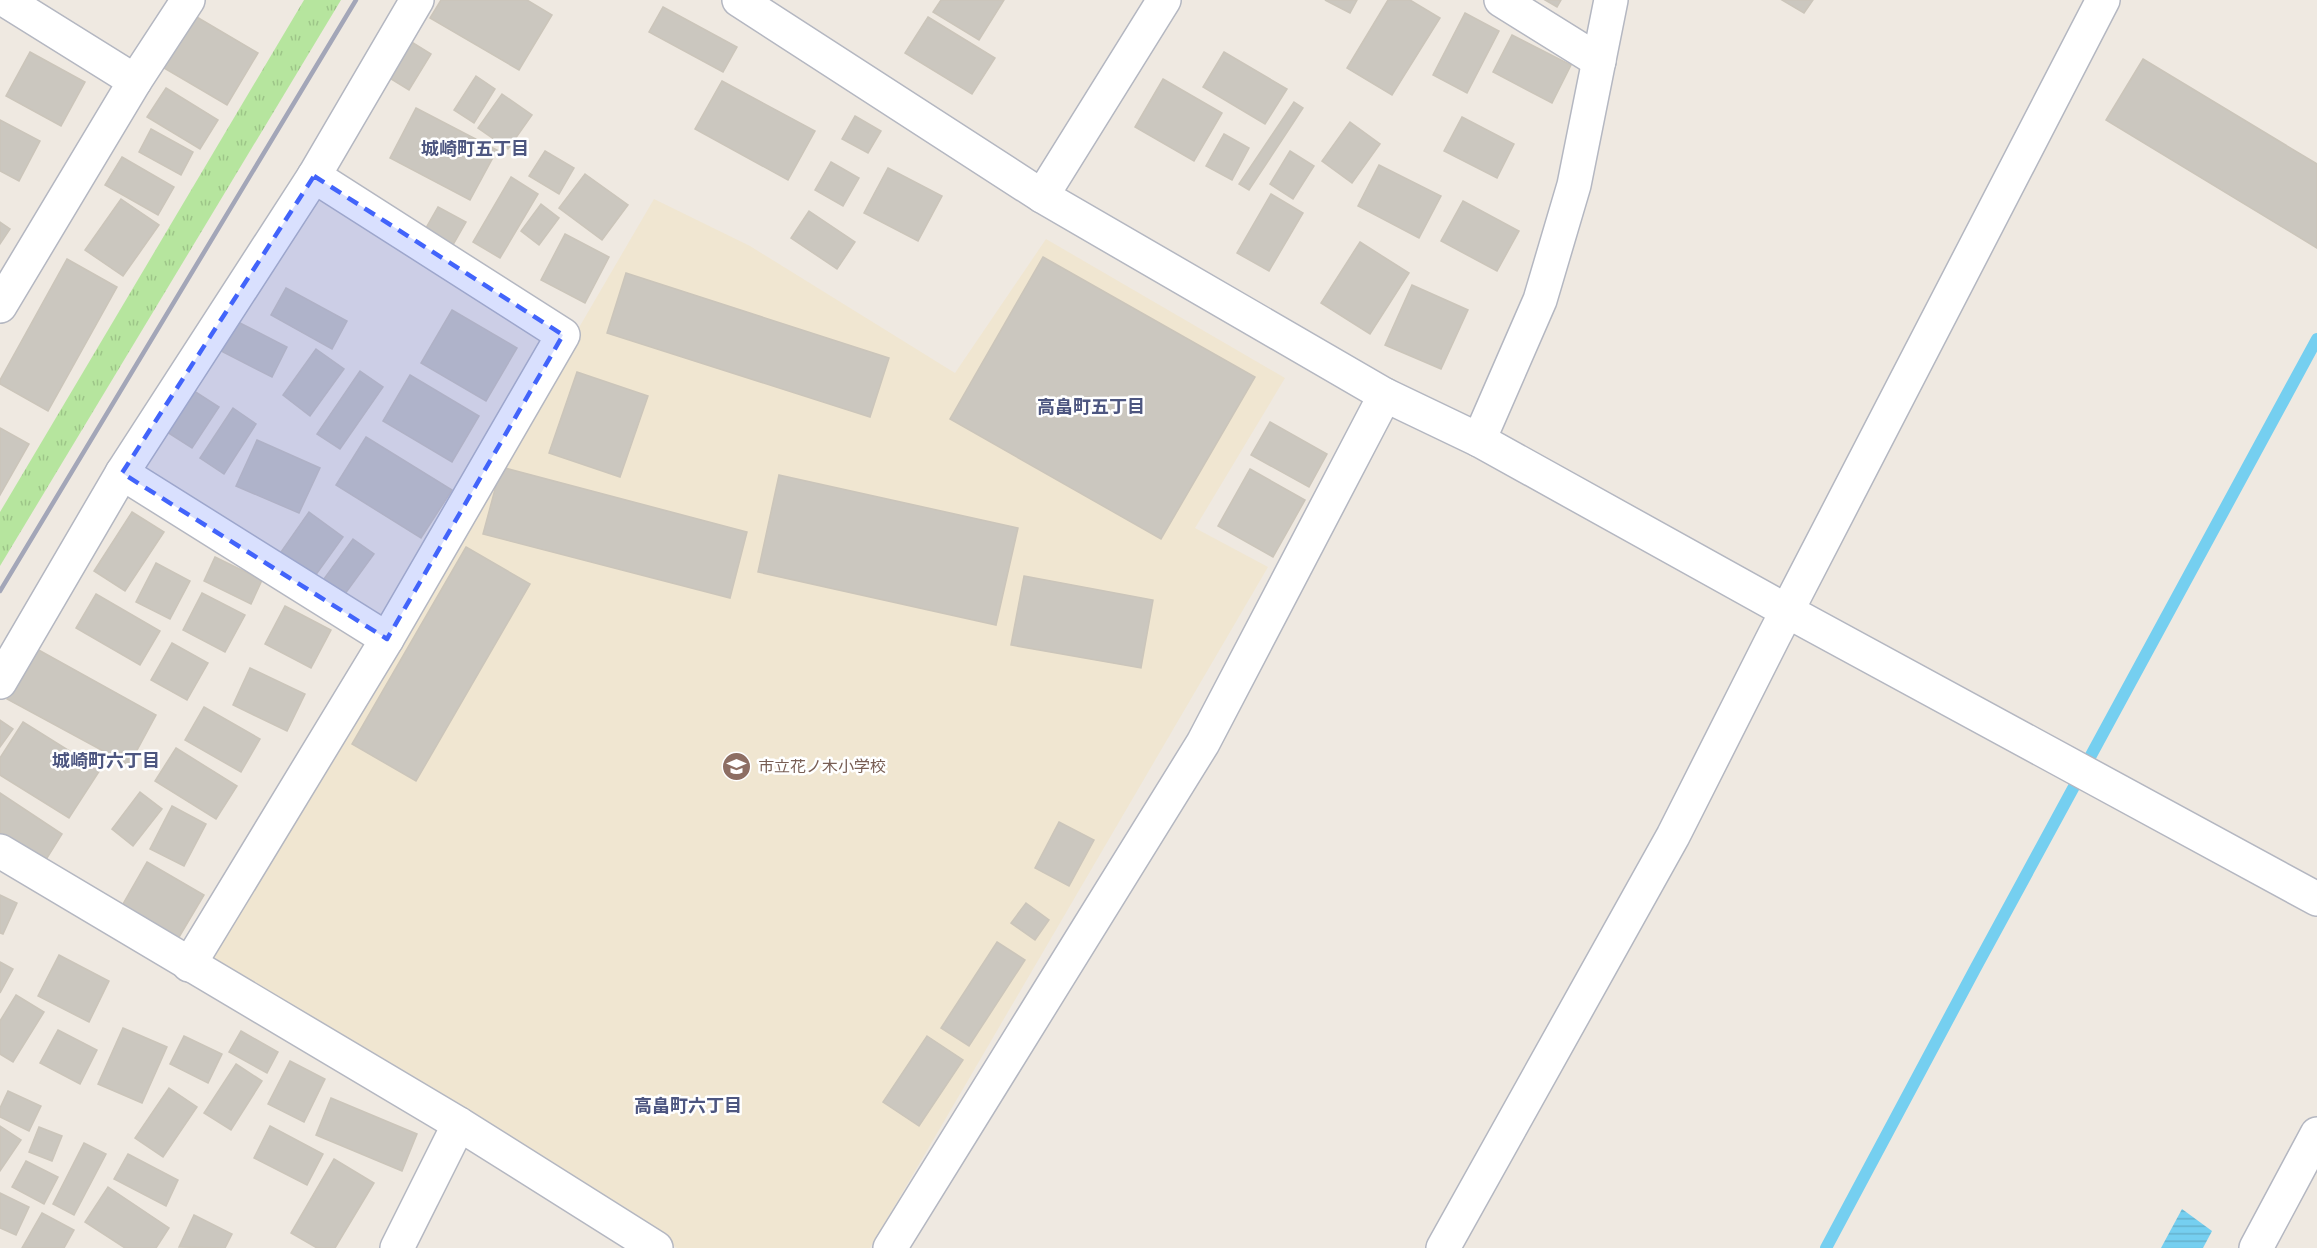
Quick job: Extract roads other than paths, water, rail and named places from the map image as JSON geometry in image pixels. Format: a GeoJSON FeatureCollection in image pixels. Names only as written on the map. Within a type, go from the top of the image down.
{"type":"FeatureCollection","features":[{"type":"Feature","properties":{"kind":"street"},"geometry":{"type":"LineString","coordinates":[[5,0],[135,81]]}},
{"type":"Feature","properties":{"kind":"street"},"geometry":{"type":"LineString","coordinates":[[0,306],[135,81],[188,0]]}},
{"type":"Feature","properties":{"kind":"street"},"geometry":{"type":"LineString","coordinates":[[0,682],[122,473],[314,176],[417,0]]}},
{"type":"Feature","properties":{"kind":"street"},"geometry":{"type":"LineString","coordinates":[[739,0],[1042,196],[1385,395],[1479,440],[1786,611],[2317,899]]}},
{"type":"Feature","properties":{"kind":"street"},"geometry":{"type":"LineString","coordinates":[[1042,196],[1164,0]]}},
{"type":"Feature","properties":{"kind":"street"},"geometry":{"type":"LineString","coordinates":[[1501,0],[1599,61]]}},
{"type":"Feature","properties":{"kind":"street"},"geometry":{"type":"LineString","coordinates":[[1479,440],[1540,300],[1574,185],[1611,0]]}},
{"type":"Feature","properties":{"kind":"street"},"geometry":{"type":"LineString","coordinates":[[1443,1248],[1673,836],[1786,611],[2103,0]]}},
{"type":"Feature","properties":{"kind":"street"},"geometry":{"type":"LineString","coordinates":[[189,965],[387,639],[563,335],[314,176]]}},
{"type":"Feature","properties":{"kind":"street"},"geometry":{"type":"LineString","coordinates":[[890,1248],[1203,743],[1385,395]]}},
{"type":"Feature","properties":{"kind":"street"},"geometry":{"type":"LineString","coordinates":[[122,473],[387,639]]}},
{"type":"Feature","properties":{"kind":"street"},"geometry":{"type":"LineString","coordinates":[[0,851],[459,1124],[656,1248]]}},
{"type":"Feature","properties":{"kind":"street"},"geometry":{"type":"LineString","coordinates":[[397,1248],[459,1124]]}},
{"type":"Feature","properties":{"kind":"street"},"geometry":{"type":"LineString","coordinates":[[2256,1248],[2317,1134]]}},
{"type":"Feature","properties":{"kind":"water"},"geometry":{"type":"Polygon","coordinates":[[[2182,1209],[2212,1231],[2203,1248],[2161,1248],[2182,1209]]]}},
{"type":"Feature","properties":{"kind":"waterway"},"geometry":{"type":"LineString","coordinates":[[1826,1248],[2317,339]]}},
{"type":"Feature","properties":{"kind":"railway"},"geometry":{"type":"LineString","coordinates":[[0,591],[356,0]]}},
{"type":"Feature","properties":{"kind":"place","name":"市立花ノ木小学校"},"geometry":{"type":"Point","coordinates":[737,766]}},
{"type":"Feature","properties":{"kind":"district","name":"城崎町五丁目"},"geometry":{"type":"Point","coordinates":[475,148]}},
{"type":"Feature","properties":{"kind":"district","name":"高畠町五丁目"},"geometry":{"type":"Point","coordinates":[1091,406]}},
{"type":"Feature","properties":{"kind":"district","name":"城崎町六丁目"},"geometry":{"type":"Point","coordinates":[106,760]}},
{"type":"Feature","properties":{"kind":"district","name":"高畠町六丁目"},"geometry":{"type":"Point","coordinates":[688,1105]}}]}
